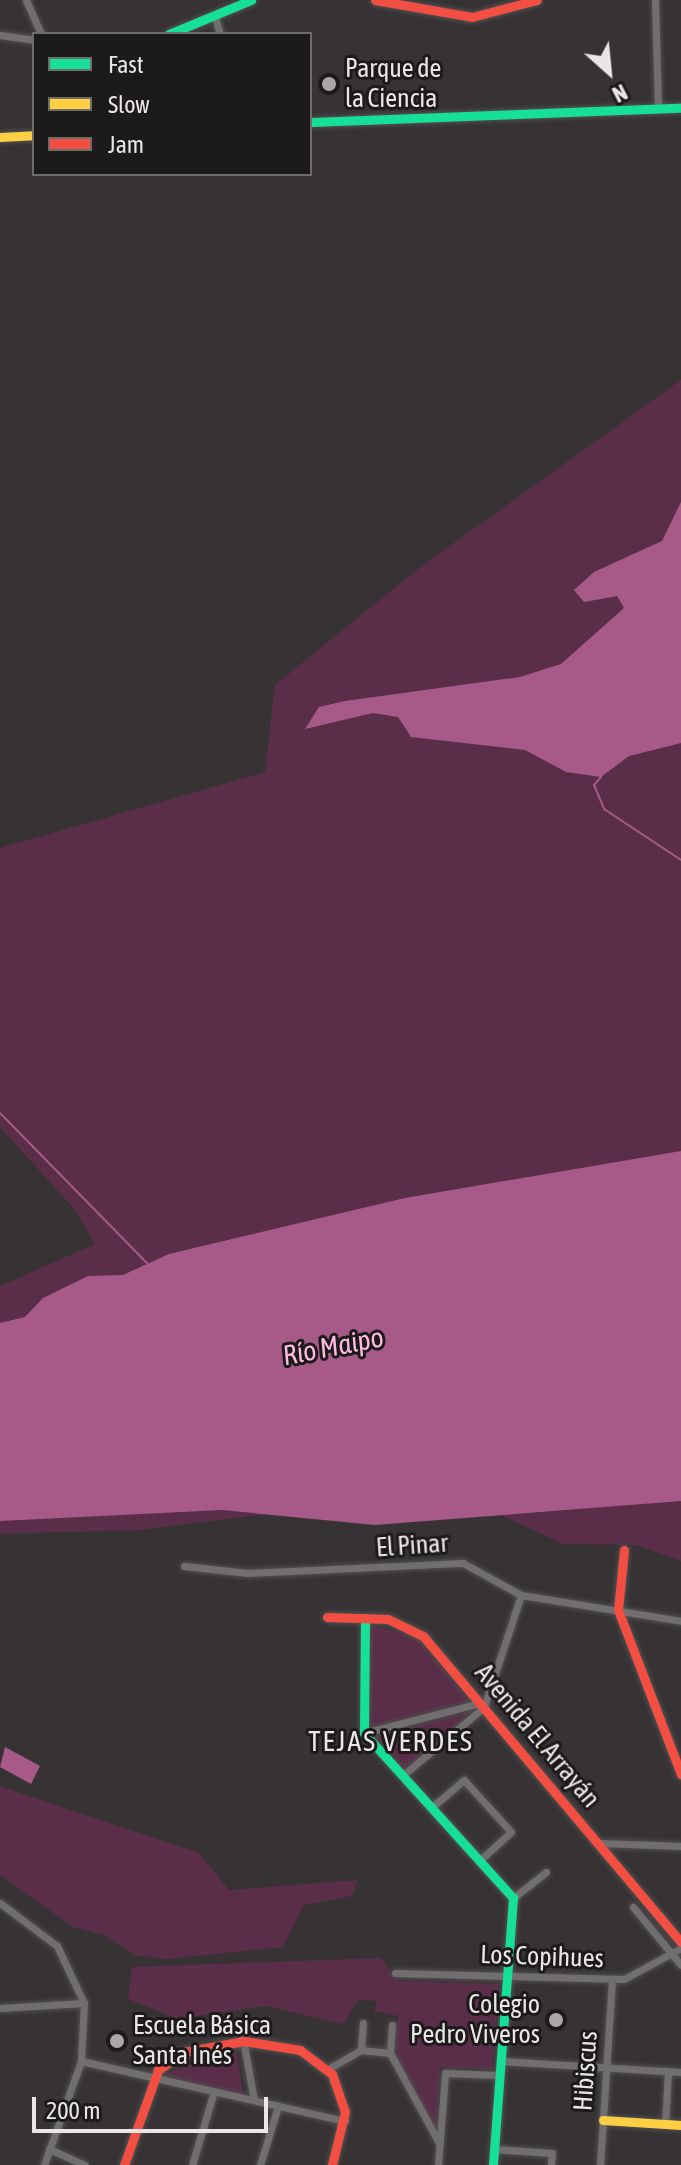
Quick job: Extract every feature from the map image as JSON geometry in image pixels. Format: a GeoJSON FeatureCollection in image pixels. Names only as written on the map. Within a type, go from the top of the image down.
{"type":"FeatureCollection","features":[{"type":"Feature","properties":{"kind":"street"},"geometry":{"type":"LineString","coordinates":[[26,0],[40,32]]}},
{"type":"Feature","properties":{"kind":"street"},"geometry":{"type":"LineString","coordinates":[[174,32],[251,0]]}},
{"type":"Feature","properties":{"kind":"street"},"geometry":{"type":"LineString","coordinates":[[375,0],[472,17],[537,0]]}},
{"type":"Feature","properties":{"kind":"street"},"geometry":{"type":"LineString","coordinates":[[655,0],[658,109]]}},
{"type":"Feature","properties":{"kind":"street"},"geometry":{"type":"LineString","coordinates":[[215,17],[219,32]]}},
{"type":"Feature","properties":{"kind":"street"},"geometry":{"type":"LineString","coordinates":[[0,35],[32,40]]}},
{"type":"Feature","properties":{"kind":"street"},"geometry":{"type":"LineString","coordinates":[[312,122],[681,108]]}},
{"type":"Feature","properties":{"kind":"street"},"geometry":{"type":"LineString","coordinates":[[0,137],[32,135]]}},
{"type":"Feature","properties":{"kind":"street"},"geometry":{"type":"LineString","coordinates":[[624,1550],[618,1610],[681,1774]]}},
{"type":"Feature","properties":{"kind":"street","name":"El Pinar"},"geometry":{"type":"LineString","coordinates":[[184,1566],[248,1573],[456,1562],[521,1595],[681,1621]]}},
{"type":"Feature","properties":{"kind":"street"},"geometry":{"type":"LineString","coordinates":[[403,1775],[482,1705],[521,1595]]}},
{"type":"Feature","properties":{"kind":"street","name":"Avenida El Arrayán"},"geometry":{"type":"LineString","coordinates":[[327,1617],[365,1618],[415,1630],[600,1843],[681,1945]]}},
{"type":"Feature","properties":{"kind":"street"},"geometry":{"type":"LineString","coordinates":[[365,1618],[364,1733],[513,1898],[493,2165]]}},
{"type":"Feature","properties":{"kind":"street"},"geometry":{"type":"LineString","coordinates":[[364,1733],[482,1705]]}},
{"type":"Feature","properties":{"kind":"street"},"geometry":{"type":"LineString","coordinates":[[432,1807],[464,1780],[511,1832],[479,1861]]}},
{"type":"Feature","properties":{"kind":"street"},"geometry":{"type":"LineString","coordinates":[[600,1843],[681,1846]]}},
{"type":"Feature","properties":{"kind":"street"},"geometry":{"type":"LineString","coordinates":[[513,1898],[546,1872]]}},
{"type":"Feature","properties":{"kind":"street"},"geometry":{"type":"LineString","coordinates":[[0,1903],[57,1946],[84,2003],[81,2061],[44,2165]]}},
{"type":"Feature","properties":{"kind":"street"},"geometry":{"type":"LineString","coordinates":[[633,1907],[681,1965]]}},
{"type":"Feature","properties":{"kind":"street","name":"Los Copihues"},"geometry":{"type":"LineString","coordinates":[[395,1973],[612,1979],[632,1977],[681,1945]]}},
{"type":"Feature","properties":{"kind":"street","name":"Hibiscus"},"geometry":{"type":"LineString","coordinates":[[600,2165],[612,1979]]}},
{"type":"Feature","properties":{"kind":"street"},"geometry":{"type":"LineString","coordinates":[[0,2008],[84,2003]]}},
{"type":"Feature","properties":{"kind":"street"},"geometry":{"type":"LineString","coordinates":[[240,2023],[254,2100]]}},
{"type":"Feature","properties":{"kind":"street"},"geometry":{"type":"LineString","coordinates":[[361,2050],[363,2023]]}},
{"type":"Feature","properties":{"kind":"street"},"geometry":{"type":"LineString","coordinates":[[392,2025],[390,2053],[439,2144]]}},
{"type":"Feature","properties":{"kind":"street"},"geometry":{"type":"LineString","coordinates":[[124,2165],[153,2077],[184,2052],[244,2041],[300,2050],[328,2069],[343,2095],[345,2121],[332,2165]]}},
{"type":"Feature","properties":{"kind":"street"},"geometry":{"type":"LineString","coordinates":[[328,2069],[361,2050],[390,2053]]}},
{"type":"Feature","properties":{"kind":"street"},"geometry":{"type":"LineString","coordinates":[[81,2061],[345,2121]]}},
{"type":"Feature","properties":{"kind":"street"},"geometry":{"type":"LineString","coordinates":[[501,2061],[681,2072]]}},
{"type":"Feature","properties":{"kind":"street"},"geometry":{"type":"LineString","coordinates":[[665,2124],[668,2072]]}},
{"type":"Feature","properties":{"kind":"street"},"geometry":{"type":"LineString","coordinates":[[438,2165],[445,2073],[499,2075]]}},
{"type":"Feature","properties":{"kind":"street"},"geometry":{"type":"LineString","coordinates":[[192,2165],[214,2091]]}},
{"type":"Feature","properties":{"kind":"street"},"geometry":{"type":"LineString","coordinates":[[260,2165],[278,2106]]}},
{"type":"Feature","properties":{"kind":"street"},"geometry":{"type":"LineString","coordinates":[[603,2120],[681,2125]]}},
{"type":"Feature","properties":{"kind":"street"},"geometry":{"type":"LineString","coordinates":[[49,2149],[81,2164]]}},
{"type":"Feature","properties":{"kind":"street"},"geometry":{"type":"LineString","coordinates":[[494,2149],[552,2153],[551,2165]]}},
{"type":"Feature","properties":{"kind":"street"},"geometry":{"type":"LineString","coordinates":[[62,2165],[81,2164]]}},
{"type":"Feature","properties":{"kind":"shaded area"},"geometry":{"type":"Polygon","coordinates":[[[681,380],[681,1561],[637,1545],[563,1544],[499,1514],[275,1513],[139,1530],[0,1534],[0,1286],[95,1244],[76,1211],[0,1127],[0,848],[265,772],[275,685],[419,568],[681,380]]]}},
{"type":"Feature","properties":{"kind":"shaded area"},"geometry":{"type":"Polygon","coordinates":[[[369,1624],[416,1637],[470,1701],[369,1728],[369,1624]]]}},
{"type":"Feature","properties":{"kind":"shaded area"},"geometry":{"type":"Polygon","coordinates":[[[475,1710],[403,1770],[375,1736],[475,1710]]]}},
{"type":"Feature","properties":{"kind":"shaded area"},"geometry":{"type":"Polygon","coordinates":[[[0,1786],[199,1853],[229,1890],[358,1880],[352,1896],[304,1905],[283,1947],[166,1959],[135,1955],[104,1935],[73,1927],[0,1875],[0,1786]]]}},
{"type":"Feature","properties":{"kind":"shaded area"},"geometry":{"type":"Polygon","coordinates":[[[381,1958],[398,1981],[499,1984],[492,2069],[440,2067],[436,2133],[395,2054],[398,2016],[374,2011],[377,2001],[358,2000],[343,2024],[266,2006],[177,2019],[128,1999],[132,1967],[381,1958]]]}},
{"type":"Feature","properties":{"kind":"shaded area"},"geometry":{"type":"Polygon","coordinates":[[[237,2051],[243,2096],[163,2076],[199,2058],[237,2051]]]}},
{"type":"Feature","properties":{"kind":"water"},"geometry":{"type":"Polygon","coordinates":[[[681,502],[681,743],[629,756],[601,777],[566,772],[525,750],[411,737],[398,717],[373,713],[305,729],[319,707],[520,677],[561,664],[624,608],[617,596],[584,602],[574,590],[594,572],[662,541],[681,502]]]}},
{"type":"Feature","properties":{"kind":"water","name":"Río Maipo"},"geometry":{"type":"Polygon","coordinates":[[[681,1151],[681,1501],[375,1525],[222,1510],[0,1521],[0,1323],[25,1317],[43,1298],[88,1276],[123,1275],[169,1254],[405,1198],[681,1151]]]}},
{"type":"Feature","properties":{"kind":"water"},"geometry":{"type":"Polygon","coordinates":[[[5,1747],[40,1766],[31,1784],[0,1767],[5,1747]]]}},
{"type":"Feature","properties":{"kind":"waterway"},"geometry":{"type":"LineString","coordinates":[[601,777],[594,785],[604,809],[681,860]]}},
{"type":"Feature","properties":{"kind":"waterway"},"geometry":{"type":"LineString","coordinates":[[0,1113],[148,1264]]}},
{"type":"Feature","properties":{"kind":"traffic: fast"},"geometry":{"type":"LineString","coordinates":[[174,32],[251,0]]}},
{"type":"Feature","properties":{"kind":"traffic: fast"},"geometry":{"type":"LineString","coordinates":[[312,122],[681,108]]}},
{"type":"Feature","properties":{"kind":"traffic: fast"},"geometry":{"type":"LineString","coordinates":[[365,1618],[364,1733],[513,1898],[493,2165]]}},
{"type":"Feature","properties":{"kind":"traffic: slow"},"geometry":{"type":"LineString","coordinates":[[0,137],[32,135]]}},
{"type":"Feature","properties":{"kind":"traffic: slow"},"geometry":{"type":"LineString","coordinates":[[603,2120],[681,2125]]}},
{"type":"Feature","properties":{"kind":"traffic: jam"},"geometry":{"type":"LineString","coordinates":[[375,0],[472,17],[537,0]]}},
{"type":"Feature","properties":{"kind":"traffic: jam"},"geometry":{"type":"LineString","coordinates":[[624,1550],[618,1610],[681,1774]]}},
{"type":"Feature","properties":{"kind":"traffic: jam"},"geometry":{"type":"LineString","coordinates":[[327,1617],[388,1619],[423,1636],[681,1942]]}},
{"type":"Feature","properties":{"kind":"traffic: jam"},"geometry":{"type":"LineString","coordinates":[[124,2165],[158,2070],[184,2052],[244,2041],[300,2050],[332,2074],[345,2112],[332,2165]]}},
{"type":"Feature","properties":{"kind":"place","name":"Parque de la Ciencia"},"geometry":{"type":"Point","coordinates":[329,84]}},
{"type":"Feature","properties":{"kind":"place","name":"Colegio Pedro Viveros"},"geometry":{"type":"Point","coordinates":[556,2020]}},
{"type":"Feature","properties":{"kind":"place","name":"Escuela Básica Santa Inés"},"geometry":{"type":"Point","coordinates":[117,2041]}},
{"type":"Feature","properties":{"kind":"district","name":"TEJAS VERDES"},"geometry":{"type":"Point","coordinates":[391,1741]}}]}
